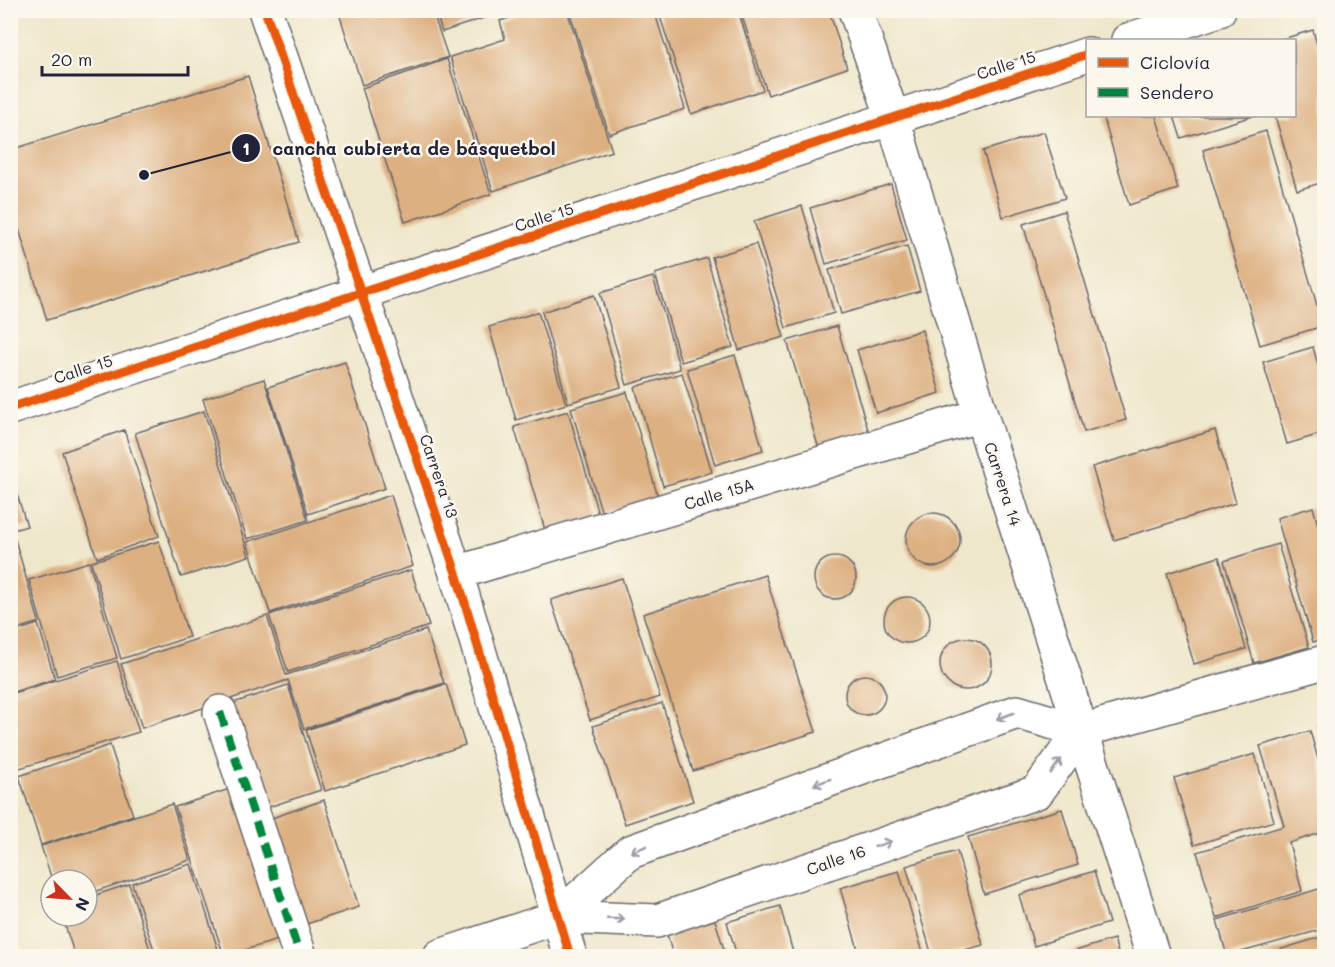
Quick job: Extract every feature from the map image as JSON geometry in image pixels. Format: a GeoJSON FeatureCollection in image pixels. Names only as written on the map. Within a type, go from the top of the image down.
{"type":"FeatureCollection","features":[{"type":"Feature","properties":{"kind":"street","name":"Carrera 13"},"geometry":{"type":"LineString","coordinates":[[265,10],[456,573],[570,957]]}},
{"type":"Feature","properties":{"kind":"street","name":"Carrera 14"},"geometry":{"type":"LineString","coordinates":[[855,10],[892,118],[981,415],[1153,957]]}},
{"type":"Feature","properties":{"kind":"street"},"geometry":{"type":"LineString","coordinates":[[1131,39],[1219,10]]}},
{"type":"Feature","properties":{"kind":"street","name":"Calle 15"},"geometry":{"type":"LineString","coordinates":[[10,408],[1086,55]]}},
{"type":"Feature","properties":{"kind":"street","name":"Calle 15A"},"geometry":{"type":"LineString","coordinates":[[456,573],[981,415]]}},
{"type":"Feature","properties":{"kind":"street"},"geometry":{"type":"LineString","coordinates":[[1081,731],[1324,662]]}},
{"type":"Feature","properties":{"kind":"street"},"geometry":{"type":"LineString","coordinates":[[220,712],[300,957]]}},
{"type":"Feature","properties":{"kind":"street","name":"Calle 16"},"geometry":{"type":"LineString","coordinates":[[440,957],[558,917],[657,921],[1037,792],[1081,731],[1017,712],[630,852],[558,917]]}},
{"type":"Feature","properties":{"kind":"building"},"geometry":{"type":"Polygon","coordinates":[[[338,10],[432,10],[448,57],[362,85],[338,10]]]}},
{"type":"Feature","properties":{"kind":"building"},"geometry":{"type":"Polygon","coordinates":[[[435,10],[495,10],[496,14],[442,32],[435,10]]]}},
{"type":"Feature","properties":{"kind":"building"},"geometry":{"type":"Polygon","coordinates":[[[498,10],[521,10],[521,11],[500,18],[498,10]]]}},
{"type":"Feature","properties":{"kind":"building"},"geometry":{"type":"Polygon","coordinates":[[[531,10],[567,10],[612,151],[493,191],[450,57],[505,39],[500,21],[531,10]]]}},
{"type":"Feature","properties":{"kind":"building"},"geometry":{"type":"Polygon","coordinates":[[[569,10],[654,10],[685,109],[609,134],[569,10]]]}},
{"type":"Feature","properties":{"kind":"building"},"geometry":{"type":"Polygon","coordinates":[[[658,10],[738,10],[763,90],[691,114],[658,10]]]}},
{"type":"Feature","properties":{"kind":"building"},"geometry":{"type":"Polygon","coordinates":[[[740,10],[829,10],[847,68],[768,95],[740,10]]]}},
{"type":"Feature","properties":{"kind":"building"},"geometry":{"type":"Polygon","coordinates":[[[1313,30],[1324,70],[1324,182],[1297,190],[1275,117],[1296,117],[1296,39],[1282,39],[1313,30]]]}},
{"type":"Feature","properties":{"kind":"building"},"geometry":{"type":"Polygon","coordinates":[[[447,59],[491,194],[405,222],[362,88],[447,59]]]}},
{"type":"Feature","properties":{"kind":"building"},"geometry":{"type":"Polygon","coordinates":[[[248,76],[299,242],[47,320],[10,200],[10,150],[248,76]]]}},
{"type":"Feature","properties":{"kind":"building"},"geometry":{"type":"Polygon","coordinates":[[[1103,117],[1156,117],[1178,189],[1129,205],[1103,117]]]}},
{"type":"Feature","properties":{"kind":"building"},"geometry":{"type":"Polygon","coordinates":[[[1174,117],[1250,117],[1181,138],[1174,117]]]}},
{"type":"Feature","properties":{"kind":"building"},"geometry":{"type":"Polygon","coordinates":[[[1266,131],[1323,326],[1260,345],[1203,150],[1266,131]]]}},
{"type":"Feature","properties":{"kind":"building"},"geometry":{"type":"Polygon","coordinates":[[[1044,132],[1065,198],[1003,217],[983,151],[1044,132]]]}},
{"type":"Feature","properties":{"kind":"building"},"geometry":{"type":"Polygon","coordinates":[[[891,184],[907,240],[826,264],[810,208],[891,184]]]}},
{"type":"Feature","properties":{"kind":"building"},"geometry":{"type":"Polygon","coordinates":[[[802,206],[834,313],[786,328],[754,221],[802,206]]]}},
{"type":"Feature","properties":{"kind":"building"},"geometry":{"type":"Polygon","coordinates":[[[1064,211],[1126,420],[1084,432],[1023,224],[1064,211]]]}},
{"type":"Feature","properties":{"kind":"building"},"geometry":{"type":"Polygon","coordinates":[[[756,244],[784,337],[739,350],[712,257],[756,244]]]}},
{"type":"Feature","properties":{"kind":"building"},"geometry":{"type":"Polygon","coordinates":[[[907,246],[920,291],[841,314],[829,270],[907,246]]]}},
{"type":"Feature","properties":{"kind":"building"},"geometry":{"type":"Polygon","coordinates":[[[707,258],[733,347],[681,362],[655,274],[707,258]]]}},
{"type":"Feature","properties":{"kind":"building"},"geometry":{"type":"Polygon","coordinates":[[[653,277],[680,369],[627,385],[600,293],[653,277]]]}},
{"type":"Feature","properties":{"kind":"building"},"geometry":{"type":"Polygon","coordinates":[[[594,295],[621,387],[568,403],[542,312],[594,295]]]}},
{"type":"Feature","properties":{"kind":"building"},"geometry":{"type":"Polygon","coordinates":[[[538,312],[566,404],[516,420],[489,327],[538,312]]]}},
{"type":"Feature","properties":{"kind":"building"},"geometry":{"type":"Polygon","coordinates":[[[837,326],[869,433],[819,449],[787,341],[837,326]]]}},
{"type":"Feature","properties":{"kind":"building"},"geometry":{"type":"Polygon","coordinates":[[[922,330],[940,393],[876,413],[857,350],[922,330]]]}},
{"type":"Feature","properties":{"kind":"building"},"geometry":{"type":"Polygon","coordinates":[[[1313,347],[1324,387],[1324,433],[1287,444],[1263,362],[1313,347]]]}},
{"type":"Feature","properties":{"kind":"building"},"geometry":{"type":"Polygon","coordinates":[[[735,355],[763,450],[715,465],[687,369],[735,355]]]}},
{"type":"Feature","properties":{"kind":"building"},"geometry":{"type":"Polygon","coordinates":[[[345,362],[385,488],[308,514],[268,387],[345,362]]]}},
{"type":"Feature","properties":{"kind":"building"},"geometry":{"type":"Polygon","coordinates":[[[682,373],[712,472],[663,486],[635,387],[682,373]]]}},
{"type":"Feature","properties":{"kind":"building"},"geometry":{"type":"Polygon","coordinates":[[[264,379],[308,520],[247,539],[203,399],[264,379]]]}},
{"type":"Feature","properties":{"kind":"building"},"geometry":{"type":"Polygon","coordinates":[[[627,392],[658,497],[602,514],[571,408],[627,392]]]}},
{"type":"Feature","properties":{"kind":"building"},"geometry":{"type":"Polygon","coordinates":[[[204,411],[249,556],[181,577],[135,433],[204,411]]]}},
{"type":"Feature","properties":{"kind":"building"},"geometry":{"type":"Polygon","coordinates":[[[568,411],[599,517],[546,533],[514,427],[568,411]]]}},
{"type":"Feature","properties":{"kind":"building"},"geometry":{"type":"Polygon","coordinates":[[[124,430],[159,536],[97,558],[62,452],[124,430]]]}},
{"type":"Feature","properties":{"kind":"building"},"geometry":{"type":"Polygon","coordinates":[[[1215,430],[1236,503],[1114,540],[1092,467],[1215,430]]]}},
{"type":"Feature","properties":{"kind":"building"},"geometry":{"type":"Polygon","coordinates":[[[10,472],[27,526],[10,531],[10,472]]]}},
{"type":"Feature","properties":{"kind":"building"},"geometry":{"type":"Polygon","coordinates":[[[391,495],[413,566],[270,613],[247,542],[391,495]]]}},
{"type":"Feature","properties":{"kind":"building"},"geometry":{"type":"Polygon","coordinates":[[[1313,507],[1324,547],[1324,639],[1313,642],[1277,518],[1313,507]]]}},
{"type":"Feature","properties":{"kind":"building"},"geometry":{"type":"Polygon","coordinates":[[[928,513],[938,513],[948,517],[956,525],[960,540],[956,555],[948,563],[938,567],[928,567],[918,563],[910,555],[906,545],[906,535],[910,525],[918,517],[928,513]]]}},
{"type":"Feature","properties":{"kind":"building"},"geometry":{"type":"Polygon","coordinates":[[[14,536],[39,622],[10,631],[10,537],[14,536]]]}},
{"type":"Feature","properties":{"kind":"building"},"geometry":{"type":"Polygon","coordinates":[[[159,541],[189,637],[121,659],[91,562],[159,541]]]}},
{"type":"Feature","properties":{"kind":"building"},"geometry":{"type":"Polygon","coordinates":[[[1278,544],[1309,647],[1254,663],[1224,561],[1278,544]]]}},
{"type":"Feature","properties":{"kind":"building"},"geometry":{"type":"Polygon","coordinates":[[[835,557],[850,563],[856,578],[850,593],[835,599],[820,593],[814,578],[820,563],[835,557]]]}},
{"type":"Feature","properties":{"kind":"building"},"geometry":{"type":"Polygon","coordinates":[[[1219,557],[1246,649],[1194,664],[1167,573],[1219,557]]]}},
{"type":"Feature","properties":{"kind":"building"},"geometry":{"type":"Polygon","coordinates":[[[89,562],[117,658],[57,676],[29,580],[89,562]]]}},
{"type":"Feature","properties":{"kind":"building"},"geometry":{"type":"Polygon","coordinates":[[[411,570],[429,626],[288,672],[269,615],[411,570]]]}},
{"type":"Feature","properties":{"kind":"building"},"geometry":{"type":"Polygon","coordinates":[[[765,575],[816,732],[693,771],[643,614],[765,575]]]}},
{"type":"Feature","properties":{"kind":"building"},"geometry":{"type":"Polygon","coordinates":[[[622,578],[660,697],[590,720],[551,600],[622,578]]]}},
{"type":"Feature","properties":{"kind":"building"},"geometry":{"type":"Polygon","coordinates":[[[907,597],[923,604],[930,620],[923,636],[907,643],[891,636],[884,620],[891,604],[907,597]]]}},
{"type":"Feature","properties":{"kind":"building"},"geometry":{"type":"Polygon","coordinates":[[[267,616],[286,675],[426,630],[444,683],[304,729],[288,680],[142,728],[121,664],[267,616]]]}},
{"type":"Feature","properties":{"kind":"building"},"geometry":{"type":"Polygon","coordinates":[[[38,624],[55,679],[10,693],[10,633],[38,624]]]}},
{"type":"Feature","properties":{"kind":"building"},"geometry":{"type":"Polygon","coordinates":[[[966,638],[980,642],[988,650],[992,664],[988,678],[980,686],[966,690],[952,686],[944,678],[940,664],[944,650],[952,642],[966,638]]]}},
{"type":"Feature","properties":{"kind":"building"},"geometry":{"type":"Polygon","coordinates":[[[117,661],[139,732],[10,771],[10,694],[117,661]]]}},
{"type":"Feature","properties":{"kind":"building"},"geometry":{"type":"Polygon","coordinates":[[[865,675],[873,676],[879,681],[884,687],[884,703],[879,709],[873,714],[865,715],[857,714],[851,709],[846,703],[845,695],[846,687],[851,681],[857,676],[865,675]]]}},
{"type":"Feature","properties":{"kind":"building"},"geometry":{"type":"Polygon","coordinates":[[[446,684],[465,745],[325,791],[306,730],[446,684]]]}},
{"type":"Feature","properties":{"kind":"building"},"geometry":{"type":"Polygon","coordinates":[[[288,685],[321,790],[259,810],[224,706],[288,685]]]}},
{"type":"Feature","properties":{"kind":"building"},"geometry":{"type":"Polygon","coordinates":[[[662,703],[693,801],[625,824],[593,726],[662,703]]]}},
{"type":"Feature","properties":{"kind":"building"},"geometry":{"type":"Polygon","coordinates":[[[1324,724],[1324,751],[1317,726],[1324,724]]]}},
{"type":"Feature","properties":{"kind":"building"},"geometry":{"type":"Polygon","coordinates":[[[1310,731],[1324,780],[1324,832],[1289,843],[1302,891],[1216,918],[1197,852],[1284,826],[1260,746],[1310,731]]]}},
{"type":"Feature","properties":{"kind":"building"},"geometry":{"type":"Polygon","coordinates":[[[110,745],[133,815],[41,845],[19,776],[110,745]]]}},
{"type":"Feature","properties":{"kind":"building"},"geometry":{"type":"Polygon","coordinates":[[[1255,754],[1274,821],[1194,845],[1174,778],[1255,754]]]}},
{"type":"Feature","properties":{"kind":"building"},"geometry":{"type":"Polygon","coordinates":[[[239,786],[288,937],[224,956],[175,807],[239,786]]]}},
{"type":"Feature","properties":{"kind":"building"},"geometry":{"type":"Polygon","coordinates":[[[324,800],[359,907],[294,928],[260,822],[324,800]]]}},
{"type":"Feature","properties":{"kind":"building"},"geometry":{"type":"Polygon","coordinates":[[[172,804],[190,860],[99,890],[99,868],[48,868],[41,846],[172,804]]]}},
{"type":"Feature","properties":{"kind":"building"},"geometry":{"type":"Polygon","coordinates":[[[1062,809],[1078,865],[984,894],[968,837],[1062,809]]]}},
{"type":"Feature","properties":{"kind":"building"},"geometry":{"type":"Polygon","coordinates":[[[957,851],[983,945],[943,956],[932,956],[906,866],[957,851]]]}},
{"type":"Feature","properties":{"kind":"building"},"geometry":{"type":"Polygon","coordinates":[[[191,864],[220,956],[156,956],[132,883],[191,864]]]}},
{"type":"Feature","properties":{"kind":"building"},"geometry":{"type":"Polygon","coordinates":[[[899,871],[924,956],[860,956],[840,888],[899,871]]]}},
{"type":"Feature","properties":{"kind":"building"},"geometry":{"type":"Polygon","coordinates":[[[1094,871],[1109,923],[1034,946],[1019,895],[1094,871]]]}},
{"type":"Feature","properties":{"kind":"building"},"geometry":{"type":"Polygon","coordinates":[[[129,884],[152,956],[75,956],[66,928],[99,928],[99,894],[129,884]]]}},
{"type":"Feature","properties":{"kind":"building"},"geometry":{"type":"Polygon","coordinates":[[[1322,888],[1324,929],[1227,956],[1217,920],[1322,888]]]}},
{"type":"Feature","properties":{"kind":"building"},"geometry":{"type":"Polygon","coordinates":[[[780,906],[794,956],[737,956],[727,922],[780,906]]]}},
{"type":"Feature","properties":{"kind":"building"},"geometry":{"type":"Polygon","coordinates":[[[715,920],[726,956],[673,956],[667,934],[715,920]]]}},
{"type":"Feature","properties":{"kind":"building"},"geometry":{"type":"Polygon","coordinates":[[[1324,936],[1324,956],[1259,956],[1324,936]]]}},
{"type":"Feature","properties":{"kind":"building"},"geometry":{"type":"Polygon","coordinates":[[[1114,939],[1119,956],[1062,956],[1062,955],[1114,939]]]}},
{"type":"Feature","properties":{"kind":"marked path"},"geometry":{"type":"LineString","coordinates":[[220,712],[300,956]]}},
{"type":"Feature","properties":{"kind":"cycle path"},"geometry":{"type":"LineString","coordinates":[[265,10],[456,573],[570,956]]}},
{"type":"Feature","properties":{"kind":"cycle path"},"geometry":{"type":"LineString","coordinates":[[10,408],[1086,55]]}},
{"type":"Feature","properties":{"kind":"place","name":"cancha cubierta de básquetbol"},"geometry":{"type":"Point","coordinates":[144,175]}}]}
